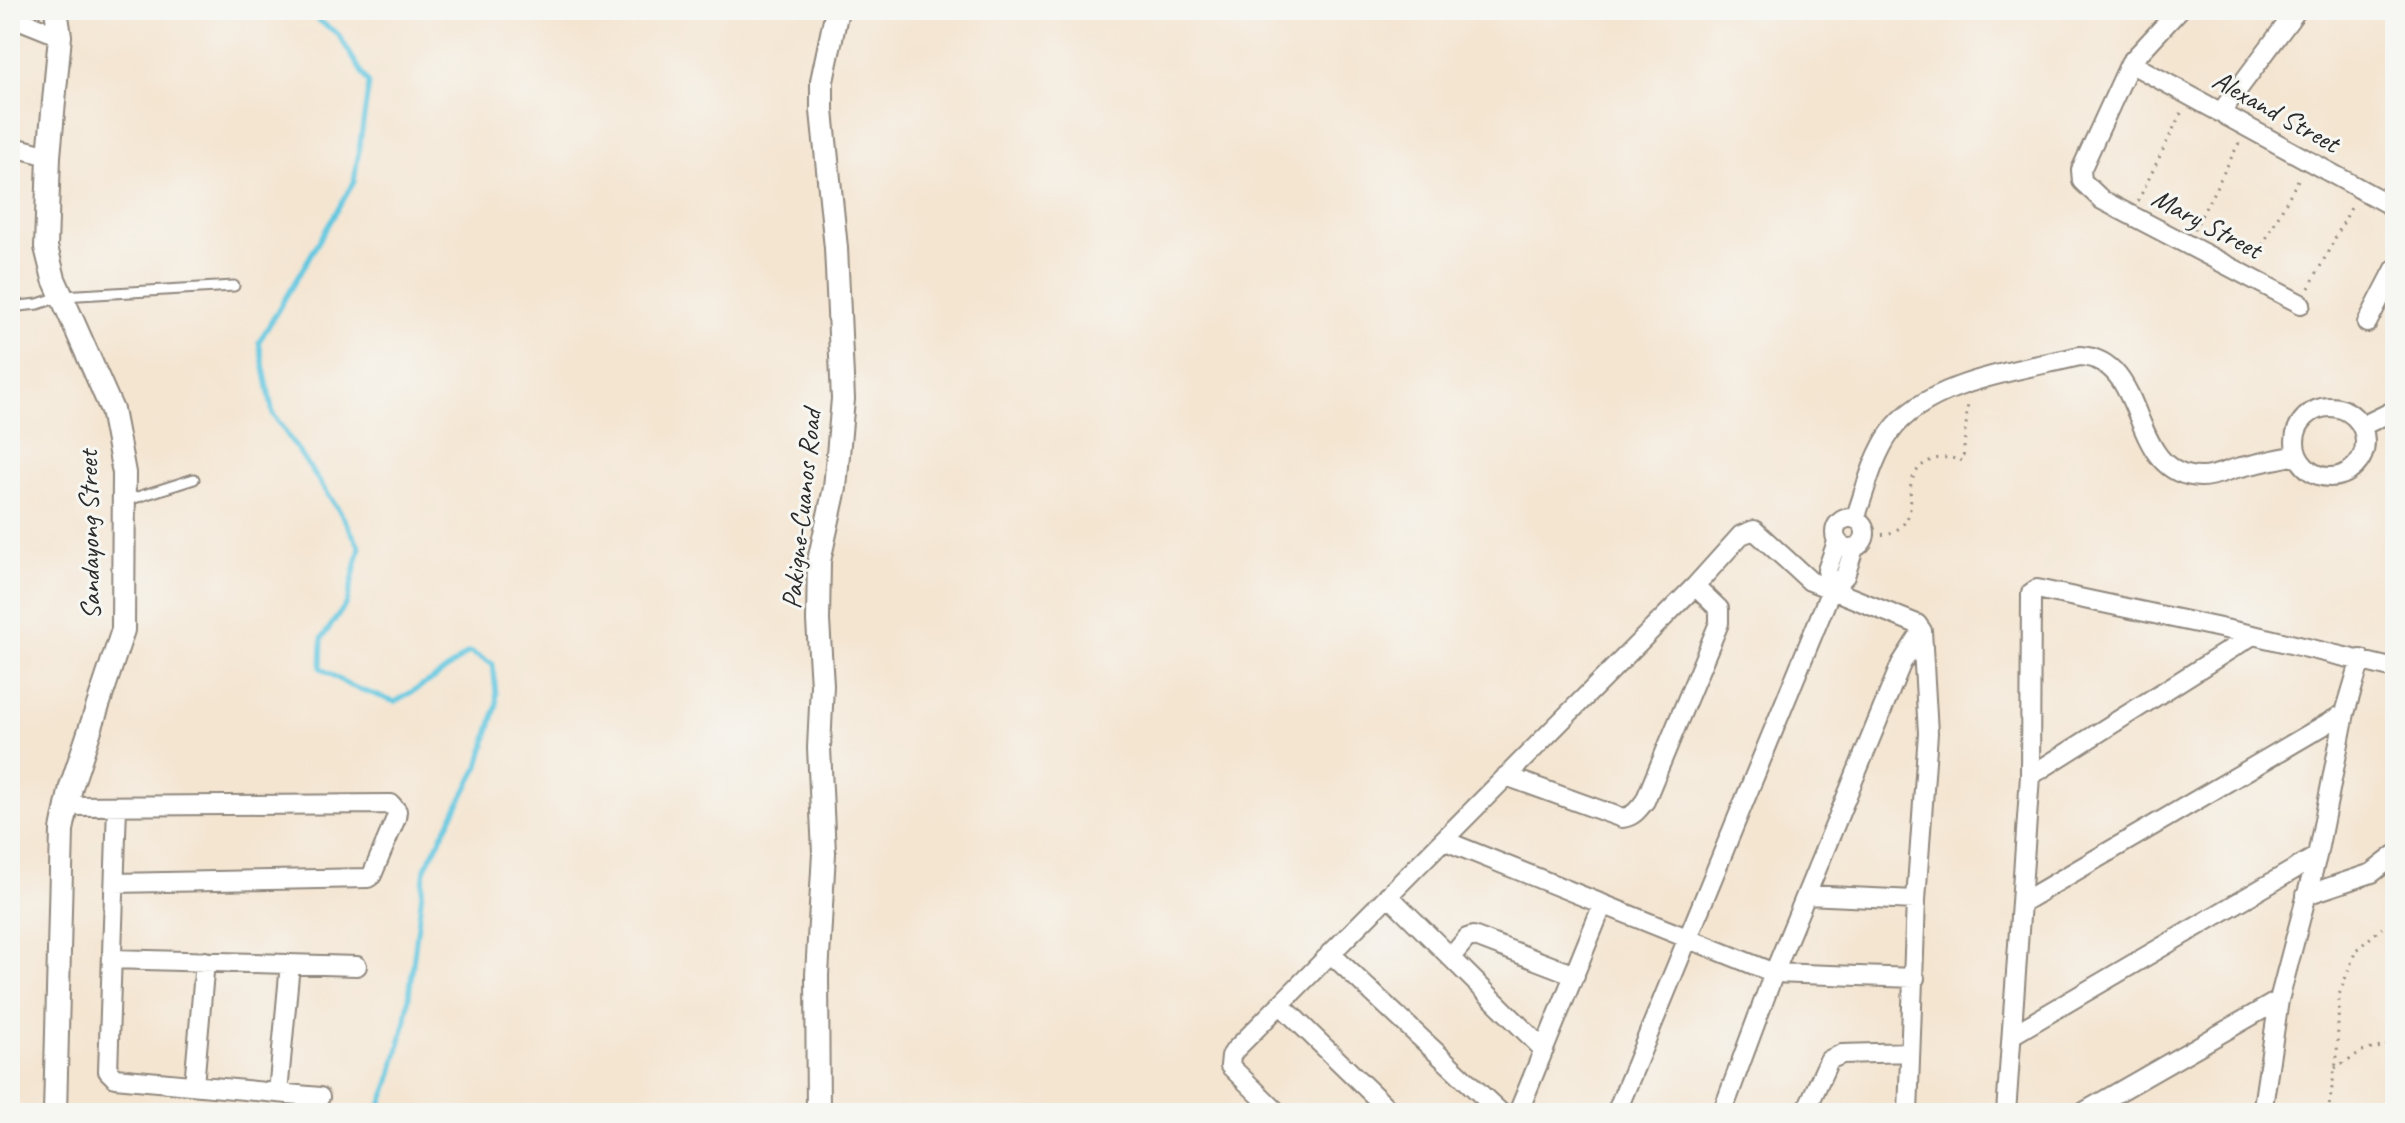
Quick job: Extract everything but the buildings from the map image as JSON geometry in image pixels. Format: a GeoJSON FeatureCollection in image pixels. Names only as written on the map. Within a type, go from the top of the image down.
{"type":"FeatureCollection","features":[{"type":"Feature","properties":{"kind":"street","name":"Sandayong Street"},"geometry":{"type":"LineString","coordinates":[[55,1113],[62,830],[123,630],[124,501],[124,473],[112,410],[54,279],[46,247],[49,156],[60,36],[56,10]]}},
{"type":"Feature","properties":{"kind":"street","name":"Pakigne-Cuanos Road"},"geometry":{"type":"LineString","coordinates":[[818,1113],[817,975],[824,853],[819,748],[822,685],[818,621],[819,561],[835,488],[843,399],[836,248],[822,111],[822,81],[837,10]]}},
{"type":"Feature","properties":{"kind":"street"},"geometry":{"type":"LineString","coordinates":[[2130,63],[2179,10]]}},
{"type":"Feature","properties":{"kind":"street"},"geometry":{"type":"LineString","coordinates":[[2221,112],[2297,10]]}},
{"type":"Feature","properties":{"kind":"street"},"geometry":{"type":"LineString","coordinates":[[10,16],[60,36]]}},
{"type":"Feature","properties":{"kind":"street","name":"Alexand Street"},"geometry":{"type":"LineString","coordinates":[[2130,63],[2361,189],[2392,199]]}},
{"type":"Feature","properties":{"kind":"street","name":"Mary Street"},"geometry":{"type":"LineString","coordinates":[[2130,63],[2081,170],[2082,181],[2102,200],[2301,304]]}},
{"type":"Feature","properties":{"kind":"street"},"geometry":{"type":"LineString","coordinates":[[10,146],[49,156]]}},
{"type":"Feature","properties":{"kind":"street"},"geometry":{"type":"LineString","coordinates":[[2367,323],[2395,269]]}},
{"type":"Feature","properties":{"kind":"street"},"geometry":{"type":"LineString","coordinates":[[1616,1113],[1831,590],[1827,570],[1853,535],[1881,448],[1898,422],[1933,398],[1970,383],[2080,356],[2096,357],[2112,368],[2126,386],[2150,445],[2165,464],[2201,477],[2297,455]]}},
{"type":"Feature","properties":{"kind":"street"},"geometry":{"type":"LineString","coordinates":[[2323,407],[2338,408],[2352,414],[2362,426],[2366,439],[2364,454],[2357,466],[2345,474],[2331,477],[2317,475],[2305,467],[2297,455],[2295,440],[2299,425],[2309,414],[2323,407]]}},
{"type":"Feature","properties":{"kind":"street"},"geometry":{"type":"LineString","coordinates":[[2362,426],[2395,410]]}},
{"type":"Feature","properties":{"kind":"street"},"geometry":{"type":"LineString","coordinates":[[1278,1113],[1230,1066],[1235,1050],[1695,586],[1741,535],[1754,530],[1810,581],[1917,624],[1922,631],[1928,733],[1916,900],[1908,1113]]}},
{"type":"Feature","properties":{"kind":"street"},"geometry":{"type":"LineString","coordinates":[[1506,776],[1622,818],[1638,810],[1645,801],[1719,623],[1719,609],[1695,586]]}},
{"type":"Feature","properties":{"kind":"street"},"geometry":{"type":"LineString","coordinates":[[2006,1113],[2030,776],[2030,597],[2035,590],[2253,635],[2395,669]]}},
{"type":"Feature","properties":{"kind":"street"},"geometry":{"type":"LineString","coordinates":[[1722,1113],[1774,973],[1901,664],[1922,631]]}},
{"type":"Feature","properties":{"kind":"street"},"geometry":{"type":"LineString","coordinates":[[2030,776],[2253,635]]}},
{"type":"Feature","properties":{"kind":"street"},"geometry":{"type":"LineString","coordinates":[[2262,1113],[2279,1000],[2317,856],[2345,713],[2361,659]]}},
{"type":"Feature","properties":{"kind":"street"},"geometry":{"type":"LineString","coordinates":[[2021,903],[2345,713]]}},
{"type":"Feature","properties":{"kind":"street"},"geometry":{"type":"LineString","coordinates":[[67,806],[391,804],[397,811],[378,861],[368,878],[115,883]]}},
{"type":"Feature","properties":{"kind":"street"},"geometry":{"type":"LineString","coordinates":[[117,806],[108,1071],[111,1076],[320,1097]]}},
{"type":"Feature","properties":{"kind":"street"},"geometry":{"type":"LineString","coordinates":[[1443,840],[1774,973],[1915,978]]}},
{"type":"Feature","properties":{"kind":"street"},"geometry":{"type":"LineString","coordinates":[[2306,895],[2372,873],[2395,855]]}},
{"type":"Feature","properties":{"kind":"street"},"geometry":{"type":"LineString","coordinates":[[2012,1035],[2317,856]]}},
{"type":"Feature","properties":{"kind":"street"},"geometry":{"type":"LineString","coordinates":[[1388,895],[1544,1050]]}},
{"type":"Feature","properties":{"kind":"street"},"geometry":{"type":"LineString","coordinates":[[1806,895],[1916,900]]}},
{"type":"Feature","properties":{"kind":"street"},"geometry":{"type":"LineString","coordinates":[[1518,1113],[1603,904]]}},
{"type":"Feature","properties":{"kind":"street"},"geometry":{"type":"LineString","coordinates":[[1451,957],[1467,938],[1473,936],[1575,975]]}},
{"type":"Feature","properties":{"kind":"street"},"geometry":{"type":"LineString","coordinates":[[1330,953],[1501,1113]]}},
{"type":"Feature","properties":{"kind":"street"},"geometry":{"type":"LineString","coordinates":[[112,959],[357,966]]}},
{"type":"Feature","properties":{"kind":"street"},"geometry":{"type":"LineString","coordinates":[[194,1085],[205,961]]}},
{"type":"Feature","properties":{"kind":"street"},"geometry":{"type":"LineString","coordinates":[[278,1093],[290,964]]}},
{"type":"Feature","properties":{"kind":"street"},"geometry":{"type":"LineString","coordinates":[[2082,1113],[2279,1000]]}},
{"type":"Feature","properties":{"kind":"street"},"geometry":{"type":"LineString","coordinates":[[1280,1004],[1392,1113]]}},
{"type":"Feature","properties":{"kind":"street"},"geometry":{"type":"LineString","coordinates":[[1805,1113],[1829,1060],[1842,1054],[1910,1052]]}},
{"type":"Feature","properties":{"kind":"lane"},"geometry":{"type":"LineString","coordinates":[[10,307],[38,304],[62,296],[234,286]]}},
{"type":"Feature","properties":{"kind":"lane"},"geometry":{"type":"LineString","coordinates":[[124,501],[194,479]]}},
{"type":"Feature","properties":{"kind":"path"},"geometry":{"type":"LineString","coordinates":[[2132,215],[2190,95]]}},
{"type":"Feature","properties":{"kind":"path"},"geometry":{"type":"LineString","coordinates":[[2186,244],[2247,127]]}},
{"type":"Feature","properties":{"kind":"path"},"geometry":{"type":"LineString","coordinates":[[2246,276],[2309,161]]}},
{"type":"Feature","properties":{"kind":"path"},"geometry":{"type":"LineString","coordinates":[[2301,304],[2361,189]]}},
{"type":"Feature","properties":{"kind":"path"},"geometry":{"type":"LineString","coordinates":[[1853,535],[1889,534],[1907,520],[1913,478],[1925,463],[1943,456],[1963,461],[1970,383]]}},
{"type":"Feature","properties":{"kind":"path"},"geometry":{"type":"LineString","coordinates":[[2328,1113],[2335,1068],[2339,995],[2356,950],[2382,928]]}},
{"type":"Feature","properties":{"kind":"path"},"geometry":{"type":"LineString","coordinates":[[2335,1068],[2362,1051],[2395,1044]]}},
{"type":"Feature","properties":{"kind":"waterway"},"geometry":{"type":"LineString","coordinates":[[304,10],[338,34],[369,84],[354,182],[259,342],[273,414],[340,512],[360,547],[347,603],[322,638],[321,668],[348,685],[395,702],[438,676],[469,652],[493,664],[497,704],[479,766],[425,868],[406,1020],[378,1113]]}}]}
